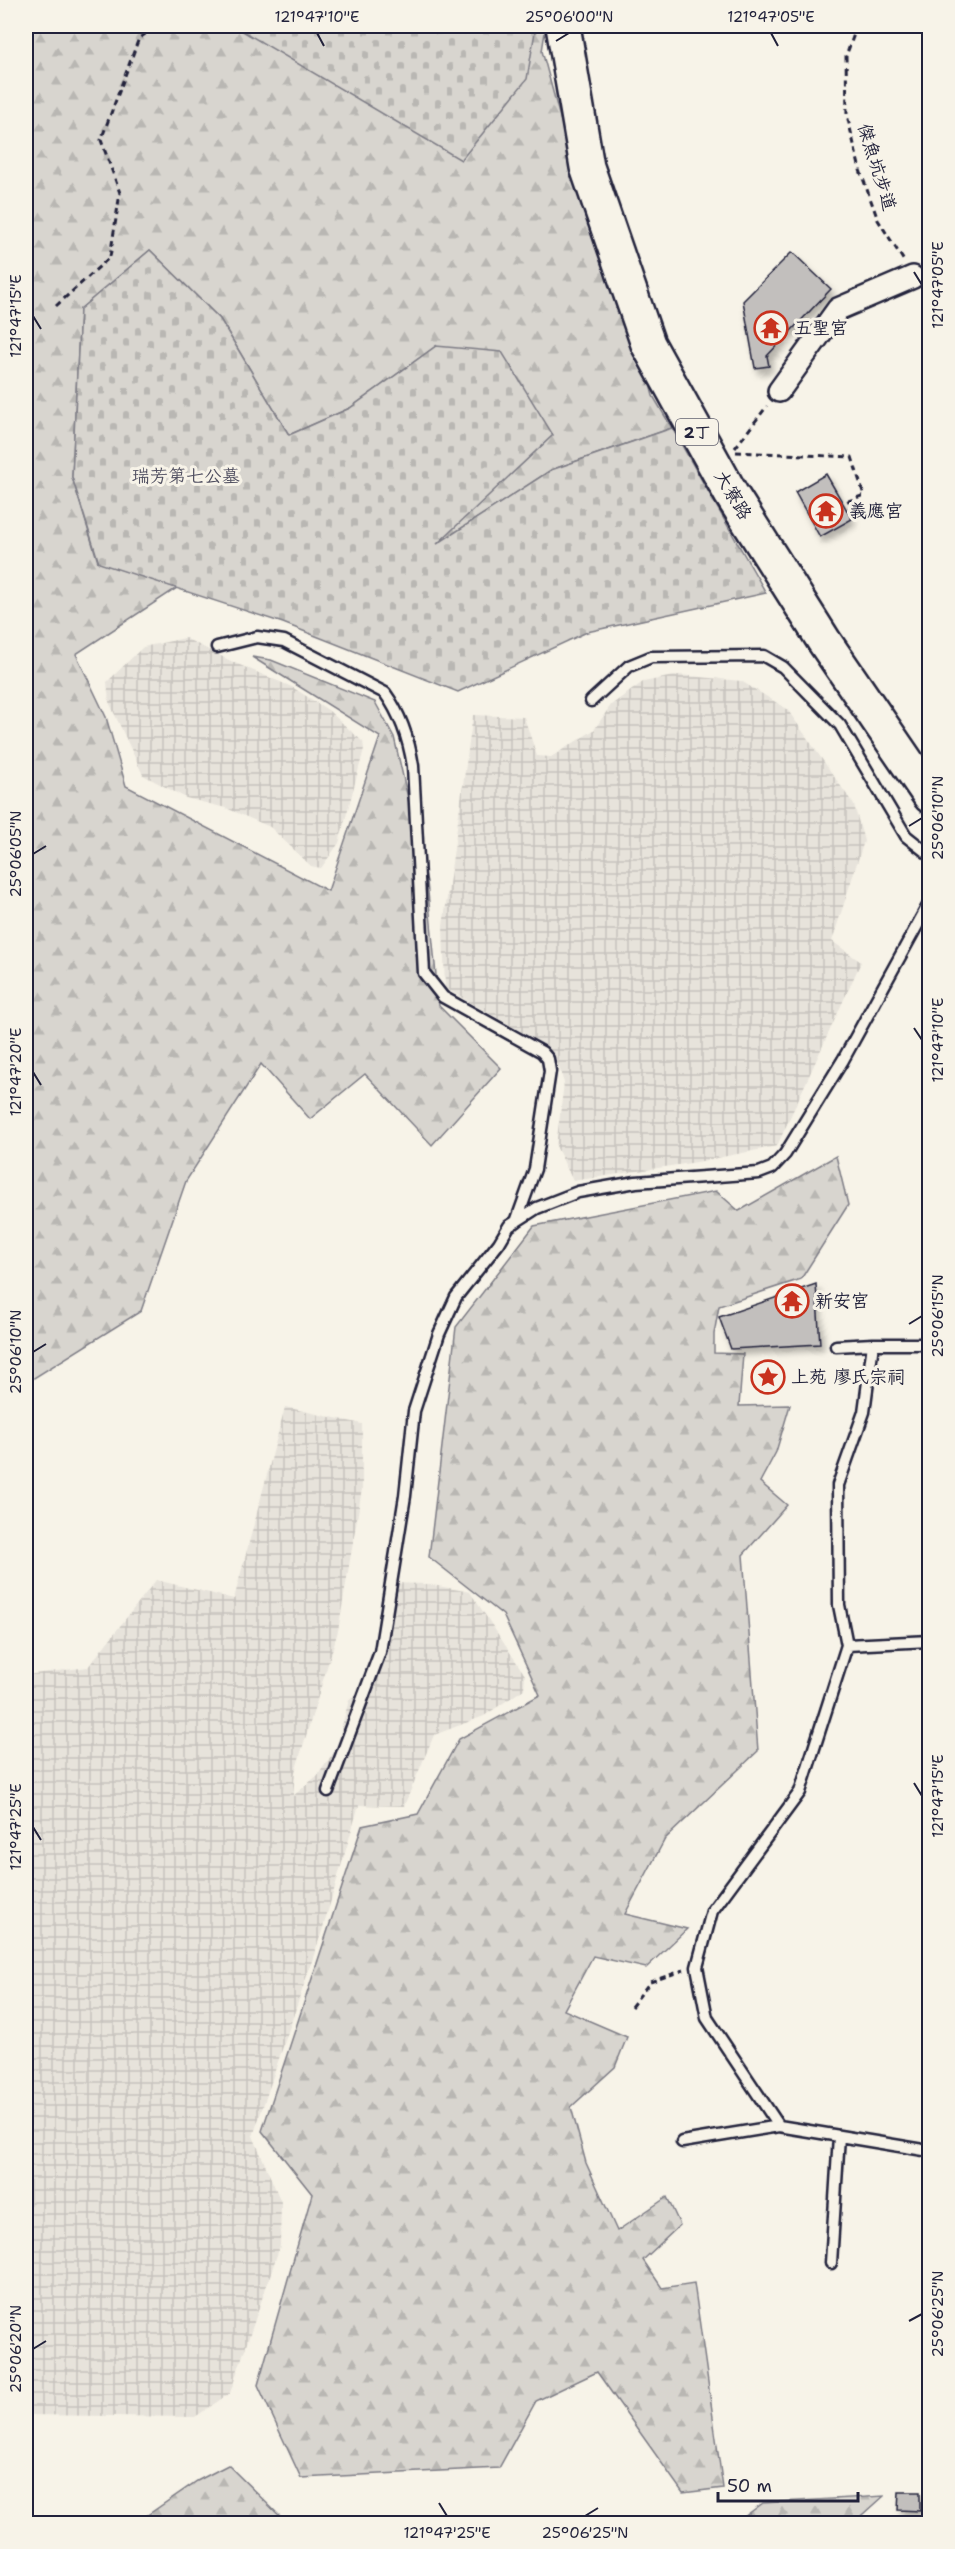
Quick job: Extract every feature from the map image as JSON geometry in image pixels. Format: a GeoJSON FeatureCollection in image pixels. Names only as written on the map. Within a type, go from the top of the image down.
{"type":"FeatureCollection","features":[{"type":"Feature","properties":{"kind":"main road","name":"大寮路"},"geometry":{"type":"LineString","coordinates":[[563,26],[587,167],[648,344],[737,504],[824,641],[930,796]]}},
{"type":"Feature","properties":{"kind":"main road","name":"大寮路"},"geometry":{"type":"LineString","coordinates":[[579,26],[603,173],[665,342],[747,487],[840,631],[930,761]]}},
{"type":"Feature","properties":{"kind":"street"},"geometry":{"type":"LineString","coordinates":[[779,391],[838,309],[913,277]]}},
{"type":"Feature","properties":{"kind":"lane"},"geometry":{"type":"LineString","coordinates":[[217,647],[257,637],[284,641],[385,693],[394,705],[409,744],[413,766],[424,973],[443,997],[542,1052],[548,1059],[550,1071],[535,1169],[516,1222]]}},
{"type":"Feature","properties":{"kind":"lane"},"geometry":{"type":"LineString","coordinates":[[591,701],[629,666],[651,657],[764,656],[783,667],[840,725],[906,836],[930,855]]}},
{"type":"Feature","properties":{"kind":"lane"},"geometry":{"type":"LineString","coordinates":[[328,1791],[380,1652],[405,1496],[414,1411],[439,1334],[456,1297],[499,1243],[509,1226],[537,1208],[578,1192],[647,1181],[759,1173],[772,1168],[785,1154],[843,1060],[930,902]]}},
{"type":"Feature","properties":{"kind":"lane"},"geometry":{"type":"LineString","coordinates":[[779,2126],[707,2018],[698,1967],[712,1911],[800,1792],[847,1645],[839,1605],[838,1485],[864,1412],[873,1344]]}},
{"type":"Feature","properties":{"kind":"lane"},"geometry":{"type":"LineString","coordinates":[[836,1346],[930,1344]]}},
{"type":"Feature","properties":{"kind":"lane"},"geometry":{"type":"LineString","coordinates":[[847,1645],[930,1641]]}},
{"type":"Feature","properties":{"kind":"lane"},"geometry":{"type":"LineString","coordinates":[[682,2142],[779,2126],[930,2151]]}},
{"type":"Feature","properties":{"kind":"lane"},"geometry":{"type":"LineString","coordinates":[[831,2263],[839,2136]]}},
{"type":"Feature","properties":{"kind":"path"},"geometry":{"type":"LineString","coordinates":[[56,306],[110,257],[120,193],[102,140],[139,38],[158,26]]}},
{"type":"Feature","properties":{"kind":"path","name":"傑魚坑步道"},"geometry":{"type":"LineString","coordinates":[[857,26],[846,56],[847,115],[860,170],[878,220],[930,304]]}},
{"type":"Feature","properties":{"kind":"path"},"geometry":{"type":"LineString","coordinates":[[779,391],[732,452],[852,457],[864,495],[843,503]]}},
{"type":"Feature","properties":{"kind":"path"},"geometry":{"type":"LineString","coordinates":[[631,2007],[650,1983],[676,1972],[698,1967]]}},
{"type":"Feature","properties":{"kind":"shaded area"},"geometry":{"type":"Polygon","coordinates":[[[185,638],[235,663],[292,687],[328,710],[363,742],[364,749],[339,843],[321,868],[311,866],[270,827],[226,808],[186,798],[143,775],[109,702],[107,682],[143,647],[185,638]]]}},
{"type":"Feature","properties":{"kind":"shaded area"},"geometry":{"type":"Polygon","coordinates":[[[679,675],[741,681],[787,709],[854,805],[864,841],[832,941],[861,962],[777,1146],[697,1162],[573,1181],[556,1146],[564,1083],[557,1061],[539,1042],[445,988],[443,926],[473,715],[524,717],[537,756],[551,757],[594,730],[611,705],[643,682],[679,675]]]}},
{"type":"Feature","properties":{"kind":"shaded area"},"geometry":{"type":"Polygon","coordinates":[[[285,1407],[362,1424],[362,1489],[338,1631],[295,1772],[293,1796],[318,1775],[336,1749],[349,1700],[369,1690],[391,1583],[427,1584],[470,1592],[525,1675],[524,1689],[484,1716],[434,1735],[404,1806],[359,1805],[322,1931],[253,2136],[281,2202],[280,2246],[230,2393],[195,2417],[26,2415],[26,1675],[88,1667],[156,1580],[234,1599],[285,1407]]]}},
{"type":"Feature","properties":{"kind":"green space"},"geometry":{"type":"Polygon","coordinates":[[[26,26],[546,26],[542,51],[570,155],[634,322],[653,396],[672,428],[551,470],[433,547],[436,346],[350,408],[289,435],[220,319],[150,250],[80,309],[72,477],[98,562],[177,588],[76,654],[106,717],[126,786],[328,891],[380,737],[252,657],[271,660],[375,702],[394,737],[427,882],[439,1006],[501,1068],[432,1145],[365,1074],[310,1119],[261,1064],[186,1181],[141,1311],[26,1383],[26,26]]]}},
{"type":"Feature","properties":{"kind":"green space"},"geometry":{"type":"Polygon","coordinates":[[[234,26],[536,26],[527,79],[461,160],[234,26]]]}},
{"type":"Feature","properties":{"kind":"green space","name":"瑞芳第七公墓"},"geometry":{"type":"Polygon","coordinates":[[[150,250],[220,319],[289,435],[350,408],[436,346],[502,352],[553,435],[437,544],[551,470],[672,428],[766,593],[587,632],[458,692],[283,623],[99,563],[72,477],[80,309],[150,250]]]}},
{"type":"Feature","properties":{"kind":"green space"},"geometry":{"type":"Polygon","coordinates":[[[836,1156],[848,1205],[801,1279],[719,1306],[714,1334],[714,1353],[743,1354],[739,1406],[790,1405],[776,1452],[760,1482],[787,1505],[743,1555],[758,1751],[665,1839],[625,1914],[687,1929],[646,1968],[593,1956],[564,2010],[627,2037],[615,2067],[571,2107],[586,2163],[617,2231],[667,2197],[680,2225],[643,2260],[662,2288],[694,2283],[723,2488],[683,2493],[597,2372],[536,2401],[499,2468],[301,2478],[258,2385],[312,2194],[262,2131],[362,1826],[418,1814],[459,1739],[540,1695],[503,1615],[429,1557],[456,1327],[534,1226],[716,1191],[739,1211],[836,1156]]]}},
{"type":"Feature","properties":{"kind":"green space"},"geometry":{"type":"Polygon","coordinates":[[[228,2465],[287,2523],[91,2523],[146,2516],[197,2481],[228,2465]]]}},
{"type":"Feature","properties":{"kind":"green space"},"geometry":{"type":"Polygon","coordinates":[[[884,2496],[854,2523],[736,2523],[763,2503],[884,2496]]]}},
{"type":"Feature","properties":{"kind":"building","name":"五聖宮"},"geometry":{"type":"Polygon","coordinates":[[[792,252],[831,289],[767,356],[769,366],[755,368],[743,301],[792,252]]]}},
{"type":"Feature","properties":{"kind":"building","name":"義應宮"},"geometry":{"type":"Polygon","coordinates":[[[826,474],[852,519],[820,537],[795,492],[826,474]]]}},
{"type":"Feature","properties":{"kind":"building","name":"新安宮"},"geometry":{"type":"Polygon","coordinates":[[[816,1284],[820,1344],[731,1349],[719,1317],[816,1284]]]}},
{"type":"Feature","properties":{"kind":"building"},"geometry":{"type":"Polygon","coordinates":[[[899,2492],[920,2492],[920,2511],[898,2510],[899,2492]]]}},
{"type":"Feature","properties":{"kind":"place","name":"五聖宮"},"geometry":{"type":"Point","coordinates":[771,328]}},
{"type":"Feature","properties":{"kind":"place","name":"義應宮"},"geometry":{"type":"Point","coordinates":[826,511]}},
{"type":"Feature","properties":{"kind":"place","name":"新安宮"},"geometry":{"type":"Point","coordinates":[792,1301]}},
{"type":"Feature","properties":{"kind":"place","name":"上苑 廖氏宗祠"},"geometry":{"type":"Point","coordinates":[768,1377]}}]}
